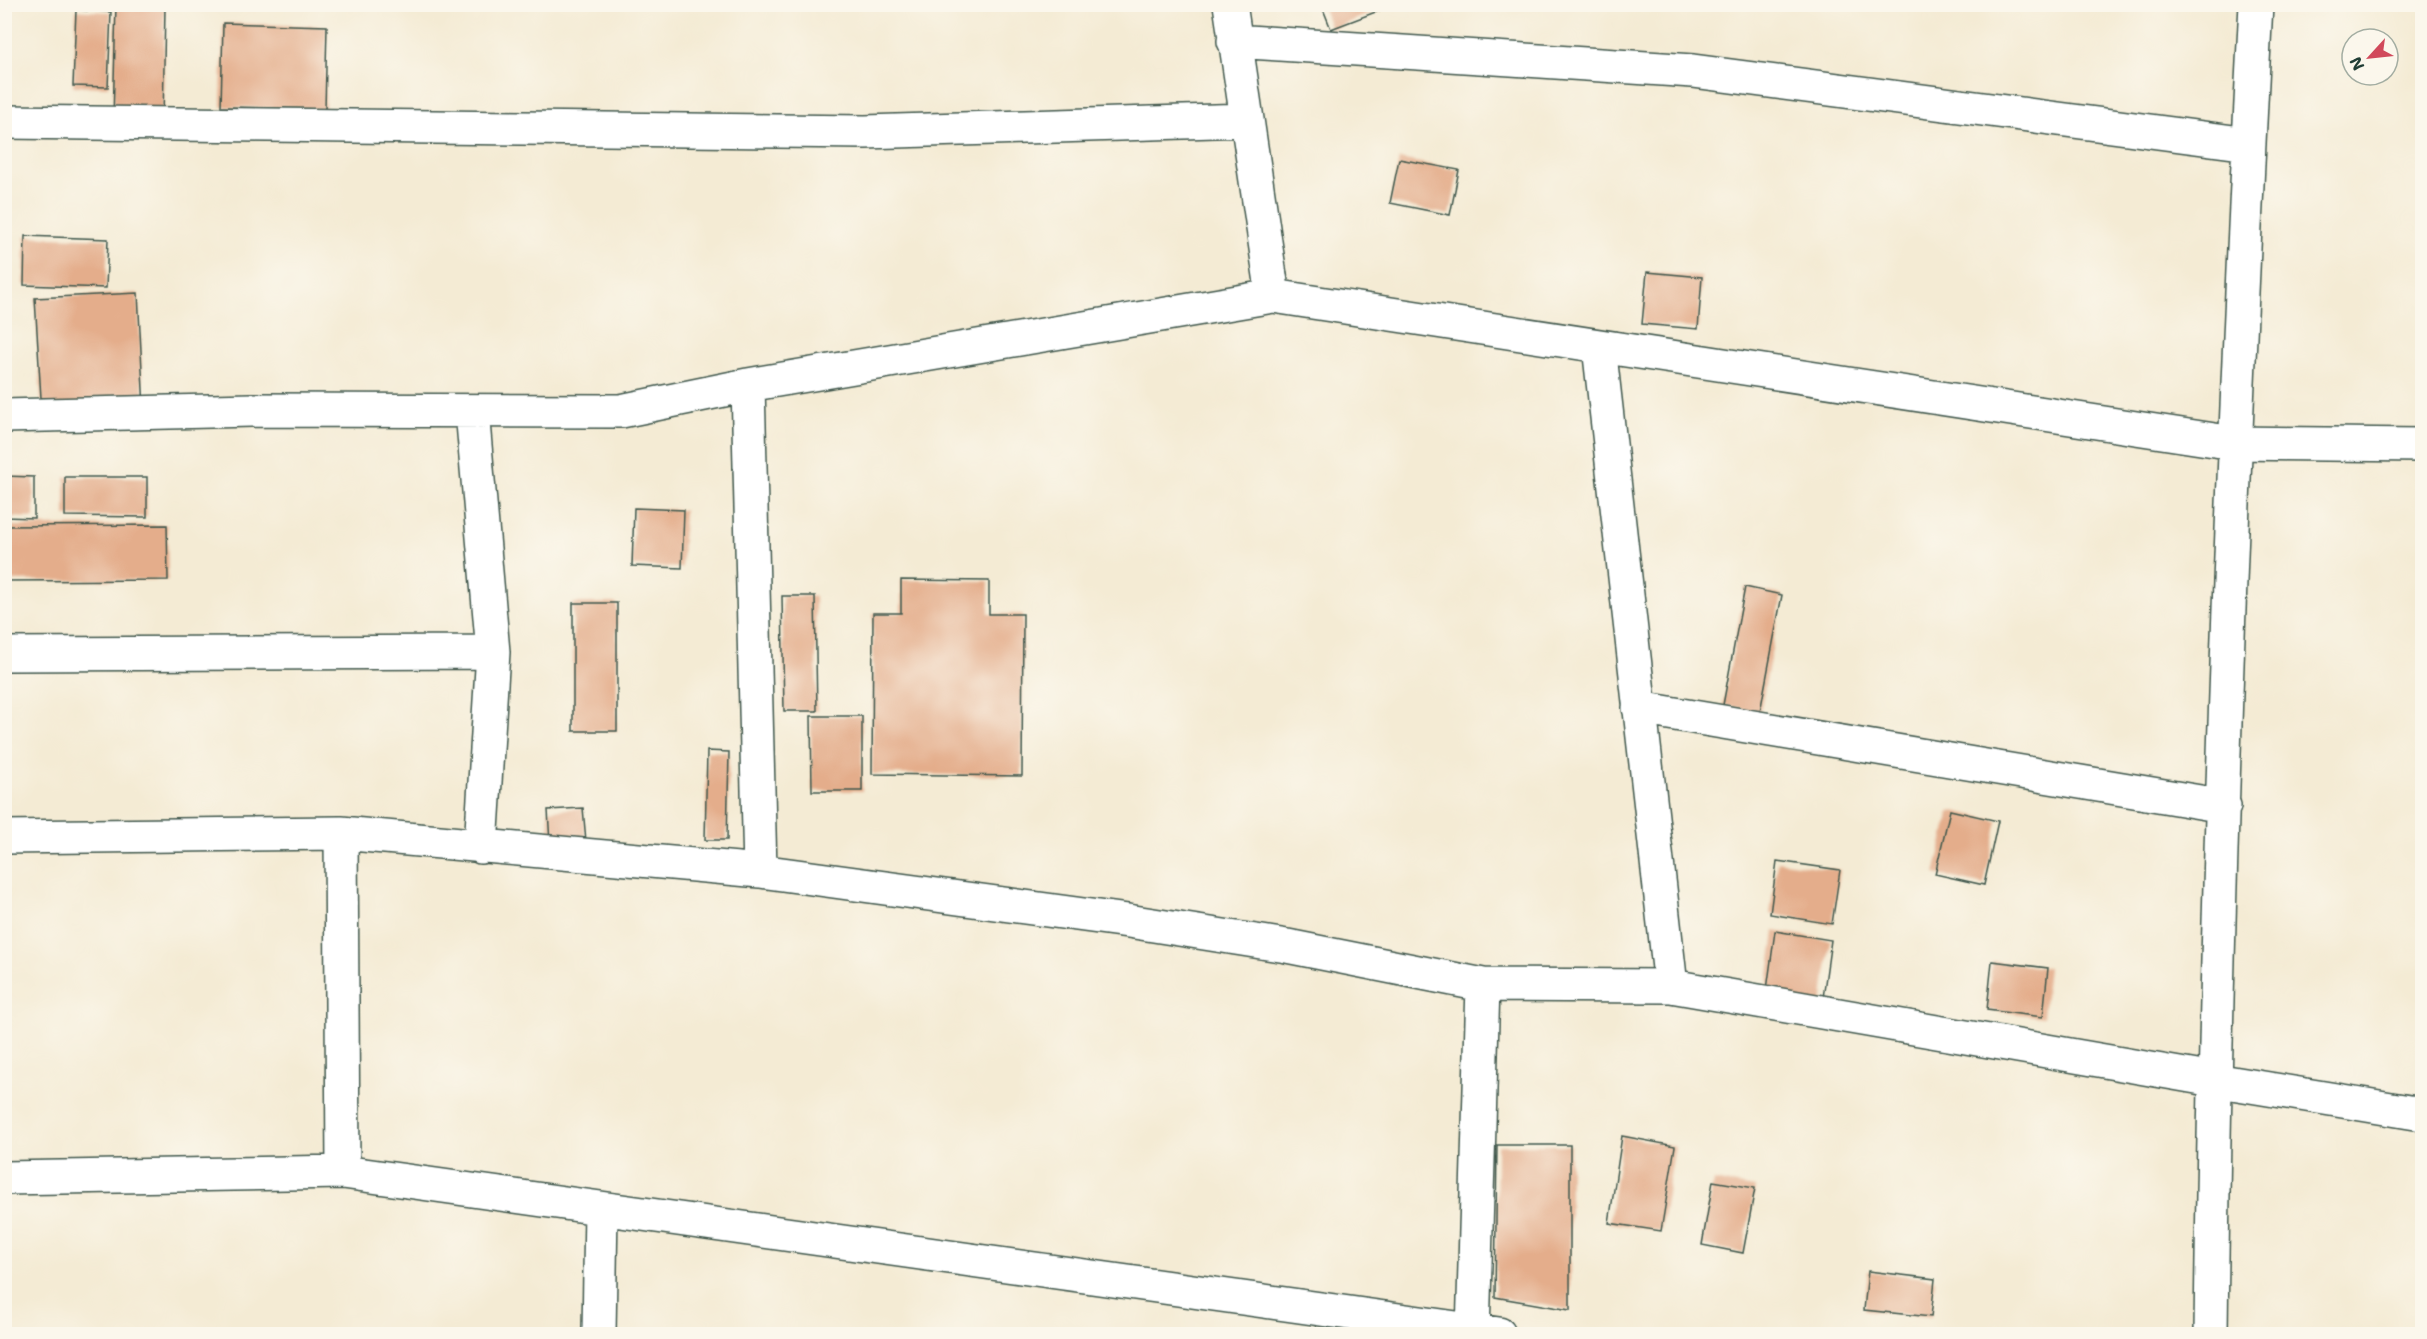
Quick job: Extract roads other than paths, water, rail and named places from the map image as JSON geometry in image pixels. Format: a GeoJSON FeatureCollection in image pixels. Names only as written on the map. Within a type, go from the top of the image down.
{"type":"FeatureCollection","features":[{"type":"Feature","properties":{"kind":"street"},"geometry":{"type":"LineString","coordinates":[[1230,4],[1273,296]]}},
{"type":"Feature","properties":{"kind":"street"},"geometry":{"type":"LineString","coordinates":[[2211,1335],[2214,1080],[2234,442],[2256,4]]}},
{"type":"Feature","properties":{"kind":"street"},"geometry":{"type":"LineString","coordinates":[[1234,41],[1693,71],[2249,144]]}},
{"type":"Feature","properties":{"kind":"street"},"geometry":{"type":"LineString","coordinates":[[4,122],[865,132],[1247,120]]}},
{"type":"Feature","properties":{"kind":"street"},"geometry":{"type":"LineString","coordinates":[[4,416],[252,410],[621,411],[748,385],[1273,296],[2234,442],[2422,445]]}},
{"type":"Feature","properties":{"kind":"street"},"geometry":{"type":"LineString","coordinates":[[1599,346],[1671,986]]}},
{"type":"Feature","properties":{"kind":"street"},"geometry":{"type":"LineString","coordinates":[[748,385],[760,871]]}},
{"type":"Feature","properties":{"kind":"street"},"geometry":{"type":"LineString","coordinates":[[472,411],[493,652],[481,847]]}},
{"type":"Feature","properties":{"kind":"street"},"geometry":{"type":"LineString","coordinates":[[4,654],[493,652]]}},
{"type":"Feature","properties":{"kind":"street"},"geometry":{"type":"LineString","coordinates":[[1639,708],[2224,806]]}},
{"type":"Feature","properties":{"kind":"street"},"geometry":{"type":"LineString","coordinates":[[341,833],[343,1172]]}},
{"type":"Feature","properties":{"kind":"street"},"geometry":{"type":"LineString","coordinates":[[4,837],[341,833],[760,871],[1128,921],[1287,946],[1483,986],[1671,986],[2422,1114]]}},
{"type":"Feature","properties":{"kind":"street"},"geometry":{"type":"LineString","coordinates":[[4,1178],[343,1172],[1482,1333],[1483,986]]}},
{"type":"Feature","properties":{"kind":"street"},"geometry":{"type":"LineString","coordinates":[[599,1335],[601,1209]]}}]}
